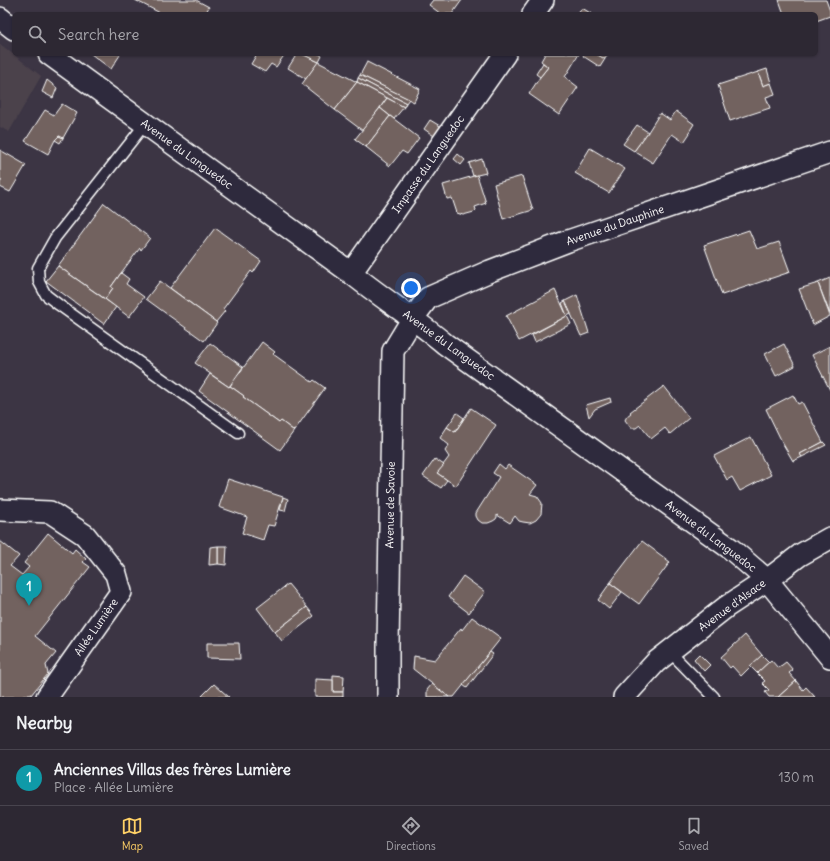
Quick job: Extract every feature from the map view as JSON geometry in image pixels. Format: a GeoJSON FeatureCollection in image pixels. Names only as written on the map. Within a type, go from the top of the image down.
{"type":"FeatureCollection","features":[{"type":"Feature","properties":{"kind":"street"},"geometry":{"type":"LineString","coordinates":[[534,12],[543,0]]}},
{"type":"Feature","properties":{"kind":"street"},"geometry":{"type":"LineString","coordinates":[[0,18],[12,27]]}},
{"type":"Feature","properties":{"kind":"street","name":"Avenue du Languedoc"},"geometry":{"type":"LineString","coordinates":[[52,56],[380,296],[413,318],[445,344],[731,549],[767,580],[830,657]]}},
{"type":"Feature","properties":{"kind":"street","name":"Impasse du Languedoc"},"geometry":{"type":"LineString","coordinates":[[351,274],[504,56]]}},
{"type":"Feature","properties":{"kind":"street","name":"Avenue du Dauphine"},"geometry":{"type":"LineString","coordinates":[[413,318],[428,298],[490,271],[568,240],[830,152]]}},
{"type":"Feature","properties":{"kind":"street","name":"Avenue de Savoie"},"geometry":{"type":"LineString","coordinates":[[388,697],[392,365],[394,351],[413,318]]}},
{"type":"Feature","properties":{"kind":"street","name":"Allée Lumière"},"geometry":{"type":"LineString","coordinates":[[0,510],[50,512],[85,535],[116,574],[118,580],[120,592],[49,696]]}},
{"type":"Feature","properties":{"kind":"street","name":"Avenue d'Alsace"},"geometry":{"type":"LineString","coordinates":[[624,697],[656,662],[726,607],[767,580],[800,555],[830,538]]}},
{"type":"Feature","properties":{"kind":"lane"},"geometry":{"type":"LineString","coordinates":[[145,124],[55,238],[38,268],[39,282],[46,295],[59,305],[238,433]]}},
{"type":"Feature","properties":{"kind":"lane"},"geometry":{"type":"LineString","coordinates":[[670,652],[714,697]]}},
{"type":"Feature","properties":{"kind":"shaded area"},"geometry":{"type":"Polygon","coordinates":[[[0,44],[12,53],[12,56],[15,56],[41,76],[9,132],[0,127],[0,44]]]}},
{"type":"Feature","properties":{"kind":"building"},"geometry":{"type":"Polygon","coordinates":[[[135,0],[196,0],[209,7],[206,12],[158,12],[135,0]]]}},
{"type":"Feature","properties":{"kind":"building"},"geometry":{"type":"Polygon","coordinates":[[[433,0],[462,0],[453,12],[438,12],[429,5],[433,0]]]}},
{"type":"Feature","properties":{"kind":"building"},"geometry":{"type":"Polygon","coordinates":[[[779,0],[826,0],[830,11],[830,16],[818,20],[818,12],[783,12],[779,0]]]}},
{"type":"Feature","properties":{"kind":"building"},"geometry":{"type":"Polygon","coordinates":[[[582,8],[589,12],[579,12],[582,8]]]}},
{"type":"Feature","properties":{"kind":"building"},"geometry":{"type":"Polygon","coordinates":[[[94,56],[119,56],[111,69],[94,56]]]}},
{"type":"Feature","properties":{"kind":"building"},"geometry":{"type":"Polygon","coordinates":[[[256,56],[284,56],[276,67],[271,64],[265,72],[251,64],[256,56]]]}},
{"type":"Feature","properties":{"kind":"building"},"geometry":{"type":"Polygon","coordinates":[[[296,56],[306,56],[319,62],[306,79],[288,68],[296,56]]]}},
{"type":"Feature","properties":{"kind":"building"},"geometry":{"type":"Polygon","coordinates":[[[306,56],[322,56],[319,62],[306,56]]]}},
{"type":"Feature","properties":{"kind":"building"},"geometry":{"type":"Polygon","coordinates":[[[544,56],[578,56],[565,77],[578,87],[559,115],[529,94],[548,67],[541,61],[544,56]]]}},
{"type":"Feature","properties":{"kind":"building"},"geometry":{"type":"Polygon","coordinates":[[[583,56],[600,56],[605,59],[600,67],[583,56]]]}},
{"type":"Feature","properties":{"kind":"building"},"geometry":{"type":"Polygon","coordinates":[[[600,56],[607,56],[605,59],[600,56]]]}},
{"type":"Feature","properties":{"kind":"building"},"geometry":{"type":"Polygon","coordinates":[[[318,62],[357,82],[335,110],[302,84],[318,62]]]}},
{"type":"Feature","properties":{"kind":"building"},"geometry":{"type":"Polygon","coordinates":[[[367,62],[420,89],[414,102],[360,75],[367,62]]]}},
{"type":"Feature","properties":{"kind":"building"},"geometry":{"type":"Polygon","coordinates":[[[543,63],[548,67],[540,77],[536,74],[543,63]]]}},
{"type":"Feature","properties":{"kind":"building"},"geometry":{"type":"Polygon","coordinates":[[[767,69],[771,83],[763,86],[758,72],[767,69]]]}},
{"type":"Feature","properties":{"kind":"building"},"geometry":{"type":"Polygon","coordinates":[[[758,72],[763,86],[771,83],[775,94],[766,97],[770,108],[730,121],[718,85],[758,72]]]}},
{"type":"Feature","properties":{"kind":"building"},"geometry":{"type":"Polygon","coordinates":[[[360,75],[409,99],[406,103],[358,78],[360,75]]]}},
{"type":"Feature","properties":{"kind":"building"},"geometry":{"type":"Polygon","coordinates":[[[358,78],[406,103],[404,107],[357,82],[358,78]]]}},
{"type":"Feature","properties":{"kind":"building"},"geometry":{"type":"Polygon","coordinates":[[[47,80],[57,88],[53,98],[42,92],[47,80]]]}},
{"type":"Feature","properties":{"kind":"building"},"geometry":{"type":"Polygon","coordinates":[[[357,82],[387,98],[363,131],[335,110],[357,82]]]}},
{"type":"Feature","properties":{"kind":"building"},"geometry":{"type":"Polygon","coordinates":[[[387,98],[404,107],[394,119],[380,108],[387,98]]]}},
{"type":"Feature","properties":{"kind":"building"},"geometry":{"type":"Polygon","coordinates":[[[62,104],[77,113],[63,138],[59,136],[55,140],[48,154],[25,141],[45,110],[54,115],[62,104]]]}},
{"type":"Feature","properties":{"kind":"building"},"geometry":{"type":"Polygon","coordinates":[[[380,108],[390,116],[366,147],[355,139],[380,108]]]}},
{"type":"Feature","properties":{"kind":"building"},"geometry":{"type":"Polygon","coordinates":[[[676,111],[694,124],[684,142],[672,134],[653,163],[634,151],[660,113],[670,120],[676,111]]]}},
{"type":"Feature","properties":{"kind":"building"},"geometry":{"type":"Polygon","coordinates":[[[390,116],[419,138],[407,154],[402,151],[390,166],[366,147],[390,116]]]}},
{"type":"Feature","properties":{"kind":"building"},"geometry":{"type":"Polygon","coordinates":[[[430,120],[445,129],[437,138],[424,129],[430,120]]]}},
{"type":"Feature","properties":{"kind":"building"},"geometry":{"type":"Polygon","coordinates":[[[637,125],[648,132],[634,151],[623,144],[637,125]]]}},
{"type":"Feature","properties":{"kind":"building"},"geometry":{"type":"Polygon","coordinates":[[[59,136],[63,138],[60,143],[55,140],[59,136]]]}},
{"type":"Feature","properties":{"kind":"building"},"geometry":{"type":"Polygon","coordinates":[[[590,148],[625,169],[609,193],[575,173],[590,148]]]}},
{"type":"Feature","properties":{"kind":"building"},"geometry":{"type":"Polygon","coordinates":[[[0,150],[26,165],[10,192],[0,187],[2,180],[0,179],[0,150]]]}},
{"type":"Feature","properties":{"kind":"building"},"geometry":{"type":"Polygon","coordinates":[[[458,154],[465,160],[461,165],[454,159],[458,154]]]}},
{"type":"Feature","properties":{"kind":"building"},"geometry":{"type":"Polygon","coordinates":[[[482,159],[486,173],[473,176],[469,163],[482,159]]]}},
{"type":"Feature","properties":{"kind":"building"},"geometry":{"type":"Polygon","coordinates":[[[477,175],[486,203],[475,207],[476,210],[474,212],[463,215],[457,213],[452,198],[447,199],[443,185],[477,175]]]}},
{"type":"Feature","properties":{"kind":"building"},"geometry":{"type":"Polygon","coordinates":[[[522,176],[533,210],[503,219],[494,184],[522,176]]]}},
{"type":"Feature","properties":{"kind":"building"},"geometry":{"type":"Polygon","coordinates":[[[104,203],[150,238],[141,250],[140,248],[121,273],[105,299],[58,266],[104,203]]]}},
{"type":"Feature","properties":{"kind":"building"},"geometry":{"type":"Polygon","coordinates":[[[215,228],[261,261],[253,273],[251,271],[223,309],[225,311],[216,322],[170,288],[215,228]]]}},
{"type":"Feature","properties":{"kind":"building"},"geometry":{"type":"Polygon","coordinates":[[[749,230],[757,249],[779,242],[790,272],[722,295],[704,245],[749,230]]]}},
{"type":"Feature","properties":{"kind":"building"},"geometry":{"type":"Polygon","coordinates":[[[58,266],[116,307],[104,324],[46,281],[58,266]]]}},
{"type":"Feature","properties":{"kind":"building"},"geometry":{"type":"Polygon","coordinates":[[[121,273],[129,279],[126,284],[144,297],[129,317],[105,299],[121,273]]]}},
{"type":"Feature","properties":{"kind":"building"},"geometry":{"type":"Polygon","coordinates":[[[830,278],[830,314],[818,283],[830,278]]]}},
{"type":"Feature","properties":{"kind":"building"},"geometry":{"type":"Polygon","coordinates":[[[160,281],[217,323],[204,341],[146,299],[160,281]]]}},
{"type":"Feature","properties":{"kind":"building"},"geometry":{"type":"Polygon","coordinates":[[[818,283],[830,316],[813,325],[799,289],[818,283]]]}},
{"type":"Feature","properties":{"kind":"building"},"geometry":{"type":"Polygon","coordinates":[[[555,290],[567,316],[519,341],[506,316],[555,290]]]}},
{"type":"Feature","properties":{"kind":"building"},"geometry":{"type":"Polygon","coordinates":[[[577,295],[589,333],[581,336],[565,301],[577,295]]]}},
{"type":"Feature","properties":{"kind":"building"},"geometry":{"type":"Polygon","coordinates":[[[565,301],[571,314],[567,316],[562,303],[565,301]]]}},
{"type":"Feature","properties":{"kind":"building"},"geometry":{"type":"Polygon","coordinates":[[[567,316],[571,324],[535,342],[532,335],[567,316]]]}},
{"type":"Feature","properties":{"kind":"building"},"geometry":{"type":"Polygon","coordinates":[[[262,342],[275,352],[273,354],[312,382],[314,380],[325,388],[294,431],[281,421],[279,423],[230,386],[262,342]]]}},
{"type":"Feature","properties":{"kind":"building"},"geometry":{"type":"Polygon","coordinates":[[[210,343],[243,367],[229,387],[195,363],[210,343]]]}},
{"type":"Feature","properties":{"kind":"building"},"geometry":{"type":"Polygon","coordinates":[[[784,344],[795,366],[776,376],[765,354],[784,344]]]}},
{"type":"Feature","properties":{"kind":"building"},"geometry":{"type":"Polygon","coordinates":[[[830,346],[830,390],[812,355],[830,346]]]}},
{"type":"Feature","properties":{"kind":"building"},"geometry":{"type":"Polygon","coordinates":[[[210,374],[229,387],[230,386],[279,423],[281,421],[294,431],[280,450],[199,391],[210,374]]]}},
{"type":"Feature","properties":{"kind":"building"},"geometry":{"type":"Polygon","coordinates":[[[664,386],[689,418],[670,434],[665,428],[651,439],[640,425],[636,428],[631,428],[625,420],[631,413],[630,412],[664,386]]]}},
{"type":"Feature","properties":{"kind":"building"},"geometry":{"type":"Polygon","coordinates":[[[793,395],[798,404],[802,402],[823,442],[800,454],[802,457],[793,461],[766,409],[793,395]]]}},
{"type":"Feature","properties":{"kind":"building"},"geometry":{"type":"Polygon","coordinates":[[[610,398],[611,402],[595,409],[589,417],[586,405],[610,398]]]}},
{"type":"Feature","properties":{"kind":"building"},"geometry":{"type":"Polygon","coordinates":[[[471,408],[496,425],[456,486],[437,473],[449,457],[445,451],[449,445],[440,438],[447,427],[455,432],[471,408]]]}},
{"type":"Feature","properties":{"kind":"building"},"geometry":{"type":"Polygon","coordinates":[[[457,413],[464,418],[455,432],[447,427],[457,413]]]}},
{"type":"Feature","properties":{"kind":"building"},"geometry":{"type":"Polygon","coordinates":[[[751,437],[771,475],[740,491],[732,477],[727,480],[714,456],[751,437]]]}},
{"type":"Feature","properties":{"kind":"building"},"geometry":{"type":"Polygon","coordinates":[[[823,442],[826,445],[802,457],[800,454],[823,442]]]}},
{"type":"Feature","properties":{"kind":"building"},"geometry":{"type":"Polygon","coordinates":[[[435,459],[444,465],[437,473],[447,480],[441,488],[423,476],[435,459]]]}},
{"type":"Feature","properties":{"kind":"building"},"geometry":{"type":"Polygon","coordinates":[[[499,464],[505,469],[508,465],[537,485],[530,494],[537,496],[542,503],[541,514],[536,520],[530,523],[523,522],[519,521],[515,516],[510,523],[497,515],[496,519],[488,523],[482,523],[478,520],[476,513],[499,477],[493,473],[499,464]]]}},
{"type":"Feature","properties":{"kind":"building"},"geometry":{"type":"Polygon","coordinates":[[[228,479],[283,497],[274,526],[268,525],[263,540],[242,533],[247,517],[219,507],[228,479]]]}},
{"type":"Feature","properties":{"kind":"building"},"geometry":{"type":"Polygon","coordinates":[[[283,497],[288,499],[285,511],[280,510],[283,497]]]}},
{"type":"Feature","properties":{"kind":"building"},"geometry":{"type":"Polygon","coordinates":[[[48,533],[72,553],[75,549],[86,559],[83,562],[90,567],[35,636],[56,653],[46,665],[48,674],[31,695],[23,695],[21,697],[0,697],[0,541],[19,556],[10,566],[22,575],[29,567],[24,563],[48,533]]]}},
{"type":"Feature","properties":{"kind":"building"},"geometry":{"type":"Polygon","coordinates":[[[642,541],[670,562],[639,604],[610,583],[642,541]]]}},
{"type":"Feature","properties":{"kind":"building"},"geometry":{"type":"Polygon","coordinates":[[[218,546],[227,546],[226,565],[218,564],[218,546]]]}},
{"type":"Feature","properties":{"kind":"building"},"geometry":{"type":"Polygon","coordinates":[[[218,546],[218,564],[209,565],[210,547],[218,546]]]}},
{"type":"Feature","properties":{"kind":"building"},"geometry":{"type":"Polygon","coordinates":[[[463,576],[485,592],[469,613],[448,597],[463,576]]]}},
{"type":"Feature","properties":{"kind":"building"},"geometry":{"type":"Polygon","coordinates":[[[610,583],[622,592],[609,609],[598,600],[610,583]]]}},
{"type":"Feature","properties":{"kind":"building"},"geometry":{"type":"Polygon","coordinates":[[[288,584],[307,607],[275,632],[257,608],[288,584]]]}},
{"type":"Feature","properties":{"kind":"building"},"geometry":{"type":"Polygon","coordinates":[[[307,607],[314,616],[282,641],[275,632],[307,607]]]}},
{"type":"Feature","properties":{"kind":"building"},"geometry":{"type":"Polygon","coordinates":[[[472,617],[501,638],[454,697],[449,697],[413,669],[414,656],[435,660],[472,617]]]}},
{"type":"Feature","properties":{"kind":"building"},"geometry":{"type":"Polygon","coordinates":[[[745,635],[762,655],[741,676],[732,666],[730,668],[721,657],[745,635]]]}},
{"type":"Feature","properties":{"kind":"building"},"geometry":{"type":"Polygon","coordinates":[[[207,643],[239,643],[240,659],[207,658],[207,643]]]}},
{"type":"Feature","properties":{"kind":"building"},"geometry":{"type":"Polygon","coordinates":[[[490,652],[493,654],[467,688],[463,685],[490,652]]]}},
{"type":"Feature","properties":{"kind":"building"},"geometry":{"type":"Polygon","coordinates":[[[699,654],[710,665],[704,671],[694,659],[699,654]]]}},
{"type":"Feature","properties":{"kind":"building"},"geometry":{"type":"Polygon","coordinates":[[[762,655],[769,662],[757,673],[750,666],[762,655]]]}},
{"type":"Feature","properties":{"kind":"building"},"geometry":{"type":"Polygon","coordinates":[[[771,660],[778,668],[786,662],[793,670],[789,673],[796,681],[778,697],[769,697],[765,692],[769,690],[762,683],[765,681],[757,673],[771,660]]]}},
{"type":"Feature","properties":{"kind":"building"},"geometry":{"type":"Polygon","coordinates":[[[333,675],[344,676],[343,692],[333,692],[333,675]]]}},
{"type":"Feature","properties":{"kind":"building"},"geometry":{"type":"Polygon","coordinates":[[[315,679],[333,680],[333,692],[343,692],[343,697],[315,697],[315,679]]]}},
{"type":"Feature","properties":{"kind":"building"},"geometry":{"type":"Polygon","coordinates":[[[796,681],[803,690],[806,687],[815,697],[778,697],[796,681]]]}},
{"type":"Feature","properties":{"kind":"building"},"geometry":{"type":"Polygon","coordinates":[[[214,684],[229,697],[203,697],[202,696],[214,684]]]}},
{"type":"Feature","properties":{"kind":"building"},"geometry":{"type":"Polygon","coordinates":[[[432,684],[449,697],[427,697],[427,690],[432,684]]]}},
{"type":"Feature","properties":{"kind":"place","name":"Anciennes Villas des frères Lumière"},"geometry":{"type":"Point","coordinates":[29,606]}}]}
